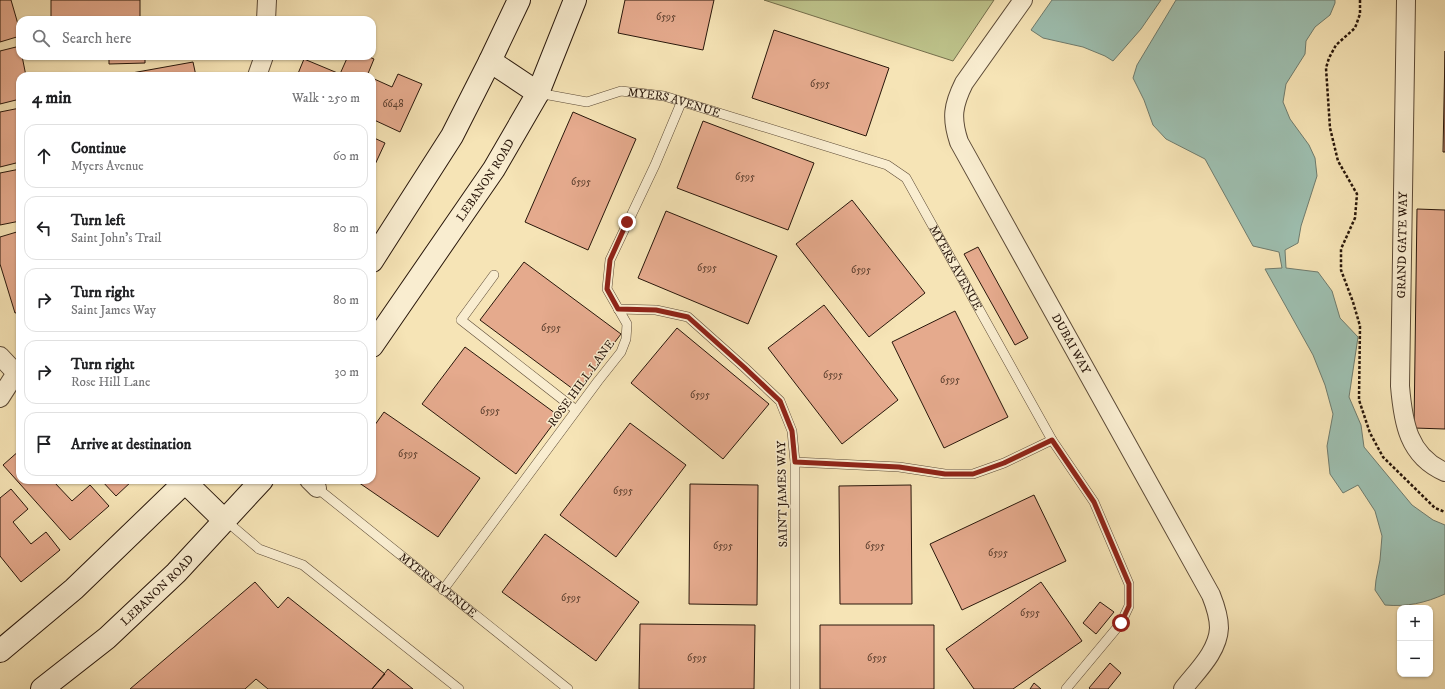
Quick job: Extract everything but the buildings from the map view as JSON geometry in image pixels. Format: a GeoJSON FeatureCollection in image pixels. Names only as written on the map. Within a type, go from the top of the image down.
{"type":"FeatureCollection","features":[{"type":"Feature","properties":{"kind":"main road"},"geometry":{"type":"LineString","coordinates":[[376,254],[452,136],[519,0]]}},
{"type":"Feature","properties":{"kind":"main road","name":"LEBANON ROAD"},"geometry":{"type":"LineString","coordinates":[[376,340],[494,169],[538,93],[575,0]]}},
{"type":"Feature","properties":{"kind":"main road"},"geometry":{"type":"LineString","coordinates":[[490,60],[538,93]]}},
{"type":"Feature","properties":{"kind":"main road"},"geometry":{"type":"LineString","coordinates":[[0,651],[74,589],[183,484]]}},
{"type":"Feature","properties":{"kind":"main road"},"geometry":{"type":"LineString","coordinates":[[189,484],[224,520]]}},
{"type":"Feature","properties":{"kind":"main road","name":"LEBANON ROAD"},"geometry":{"type":"LineString","coordinates":[[42,689],[107,638],[176,573],[258,484]]}},
{"type":"Feature","properties":{"kind":"street"},"geometry":{"type":"LineString","coordinates":[[266,16],[267,0]]}},
{"type":"Feature","properties":{"kind":"street","name":"DUBAI WAY"},"geometry":{"type":"LineString","coordinates":[[1023,0],[964,83],[958,94],[954,111],[954,127],[959,142],[1211,595],[1217,610],[1219,628],[1216,643],[1209,656],[1183,689]]}},
{"type":"Feature","properties":{"kind":"street","name":"GRAND GATE WAY"},"geometry":{"type":"LineString","coordinates":[[1406,0],[1400,386],[1405,427],[1411,443],[1425,459],[1437,469],[1445,472]]}},
{"type":"Feature","properties":{"kind":"street"},"geometry":{"type":"LineString","coordinates":[[258,72],[263,60]]}},
{"type":"Feature","properties":{"kind":"street"},"geometry":{"type":"LineString","coordinates":[[0,356],[16,370]]}},
{"type":"Feature","properties":{"kind":"street"},"geometry":{"type":"LineString","coordinates":[[0,398],[16,375]]}},
{"type":"Feature","properties":{"kind":"lane","name":"MYERS AVENUE"},"geometry":{"type":"LineString","coordinates":[[538,93],[587,102],[621,91],[664,96],[887,164],[906,178],[1052,440],[1094,502],[1129,584],[1129,606],[1121,623],[1066,689]]}},
{"type":"Feature","properties":{"kind":"lane","name":"ROSE HILL LANE"},"geometry":{"type":"LineString","coordinates":[[443,590],[576,410],[621,352],[626,339],[627,324],[607,289],[610,260],[655,165],[681,102]]}},
{"type":"Feature","properties":{"kind":"lane"},"geometry":{"type":"LineString","coordinates":[[494,275],[461,320],[576,410]]}},
{"type":"Feature","properties":{"kind":"lane","name":"SAINT JAMES WAY"},"geometry":{"type":"LineString","coordinates":[[618,309],[656,310],[688,317],[780,401],[792,431],[795,462],[795,689]]}},
{"type":"Feature","properties":{"kind":"lane"},"geometry":{"type":"LineString","coordinates":[[795,462],[899,467],[945,474],[973,474],[1004,463],[1052,440]]}},
{"type":"Feature","properties":{"kind":"lane","name":"MYERS AVENUE"},"geometry":{"type":"LineString","coordinates":[[313,484],[568,689]]}},
{"type":"Feature","properties":{"kind":"lane"},"geometry":{"type":"LineString","coordinates":[[224,520],[259,549],[303,565],[459,689]]}},
{"type":"Feature","properties":{"kind":"path"},"geometry":{"type":"LineString","coordinates":[[1360,0],[1360,14],[1355,28],[1336,45],[1329,58],[1326,68],[1330,128],[1336,154],[1338,161],[1357,194],[1355,218],[1341,249],[1341,270],[1360,326],[1359,400],[1370,433],[1383,457],[1435,508],[1445,512]]}},
{"type":"Feature","properties":{"kind":"green space"},"geometry":{"type":"Polygon","coordinates":[[[764,0],[994,0],[953,61],[764,0]]]}},
{"type":"Feature","properties":{"kind":"shaded area"},"geometry":{"type":"Polygon","coordinates":[[[1052,0],[1161,0],[1141,29],[1113,61],[1083,47],[1043,38],[1031,30],[1052,0]]]}},
{"type":"Feature","properties":{"kind":"shaded area"},"geometry":{"type":"Polygon","coordinates":[[[1176,0],[1335,0],[1330,15],[1315,27],[1306,41],[1305,54],[1286,84],[1283,102],[1290,119],[1309,145],[1315,158],[1317,176],[1301,226],[1298,243],[1285,250],[1286,268],[1318,272],[1332,291],[1340,318],[1358,337],[1349,397],[1361,425],[1364,447],[1412,505],[1433,520],[1445,525],[1445,594],[1416,604],[1385,605],[1375,590],[1382,536],[1375,511],[1358,485],[1343,493],[1330,474],[1327,446],[1333,414],[1325,385],[1313,355],[1265,269],[1282,268],[1279,252],[1253,246],[1205,159],[1166,139],[1153,125],[1144,100],[1133,78],[1137,65],[1176,0]]]}},
{"type":"Feature","properties":{"kind":"route"},"geometry":{"type":"LineString","coordinates":[[627,222],[610,260],[607,289],[618,309],[656,310],[688,317],[780,401],[792,431],[795,462],[858,464],[899,467],[945,474],[973,474],[1004,463],[1052,440],[1094,502],[1129,584],[1129,606],[1121,623]]}}]}
